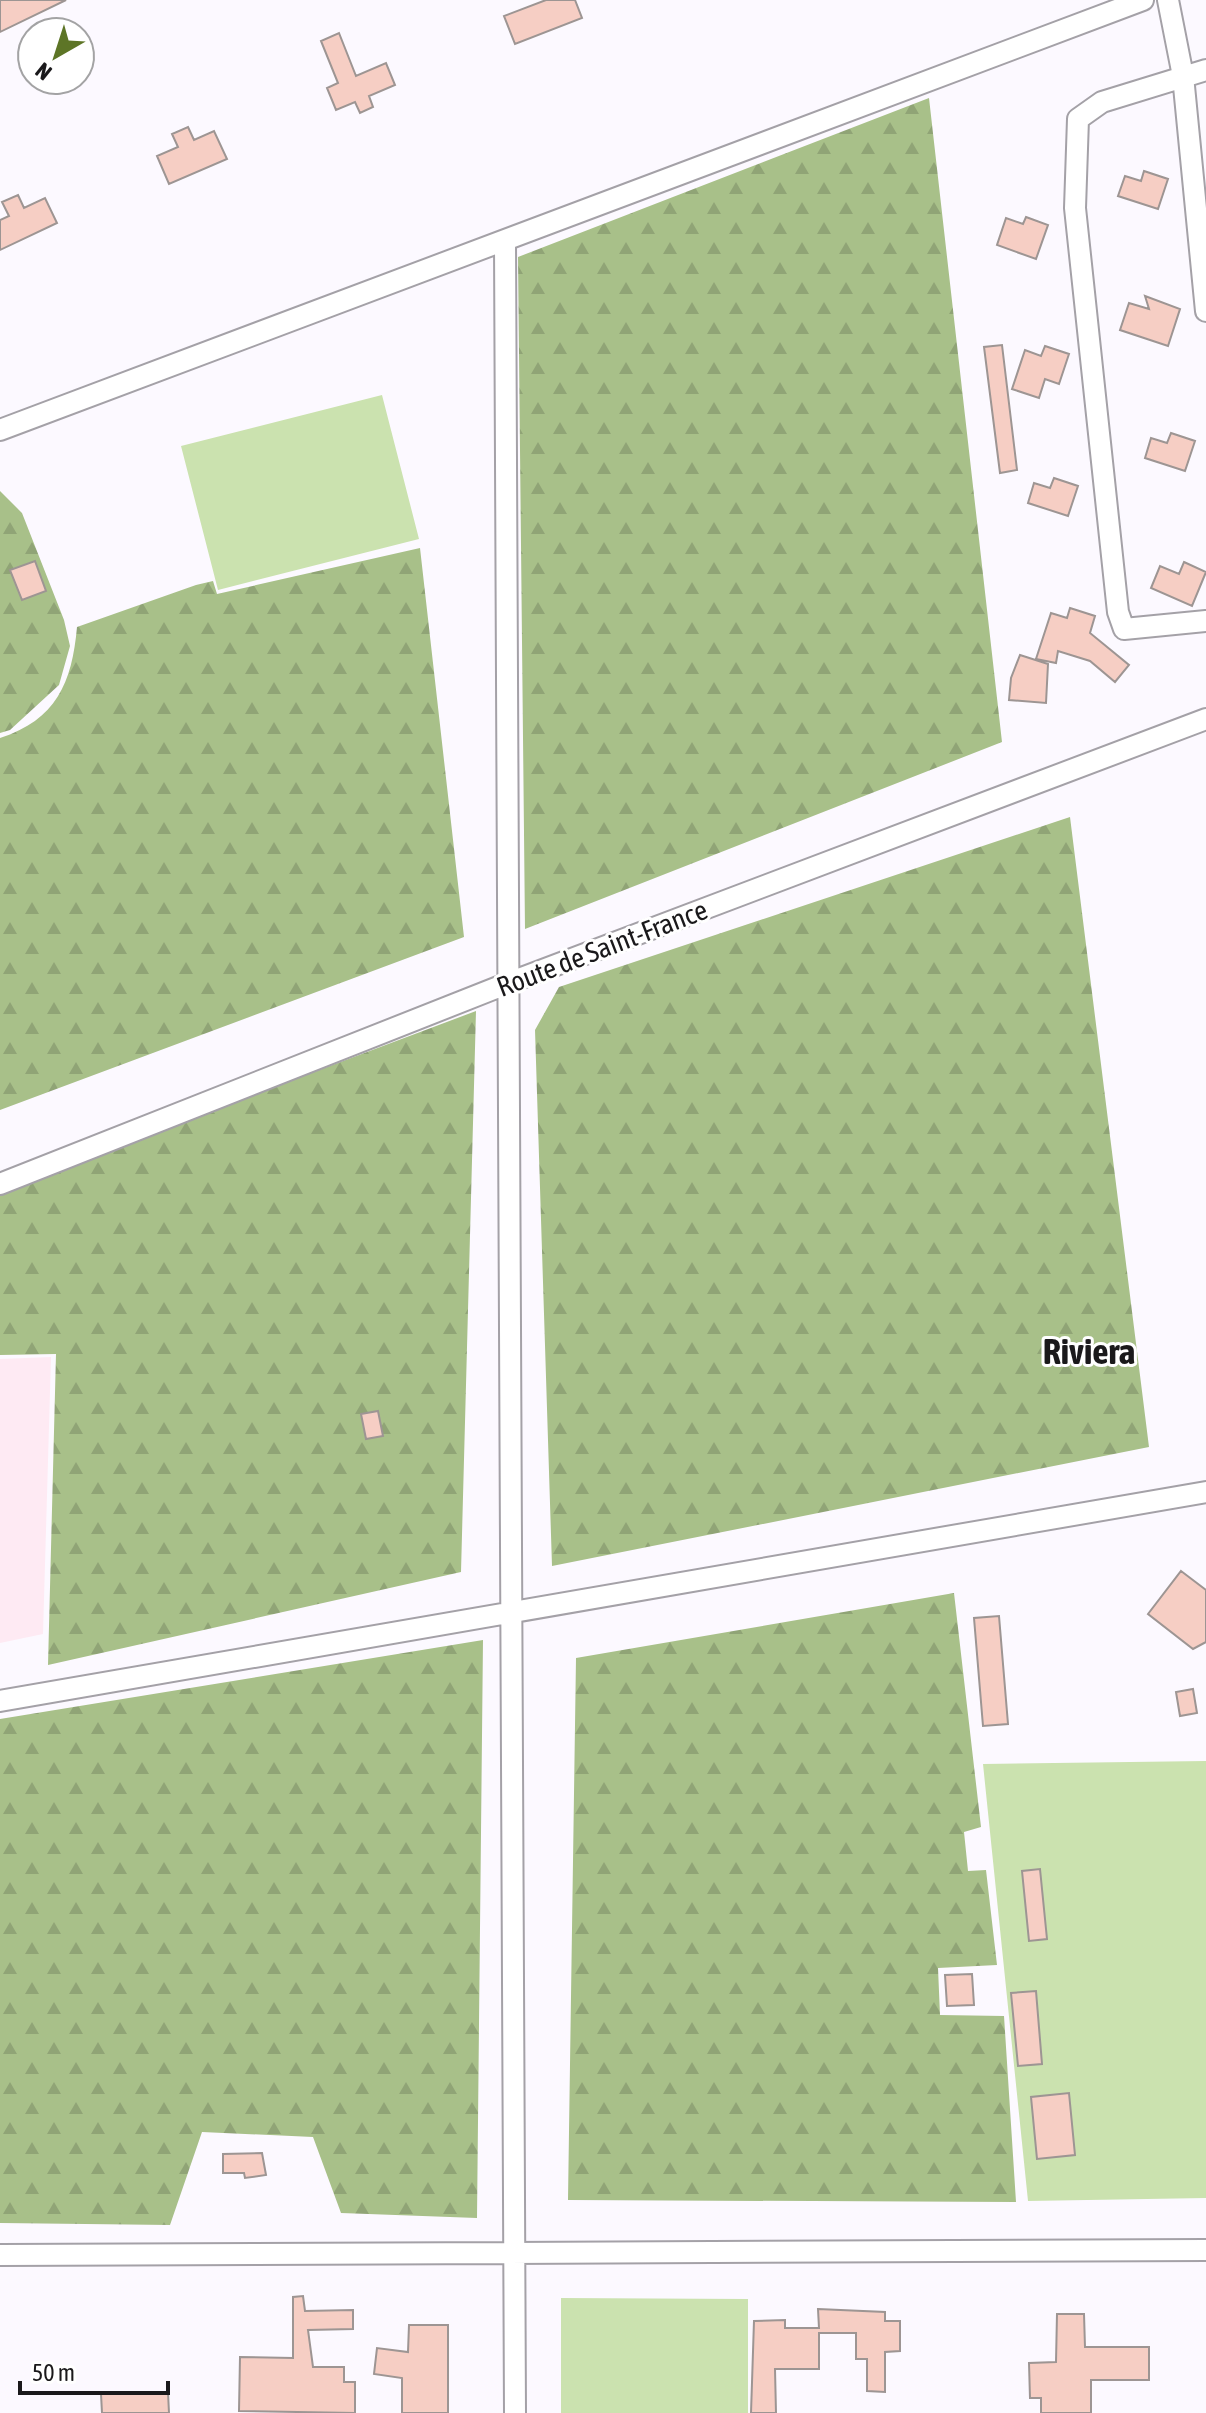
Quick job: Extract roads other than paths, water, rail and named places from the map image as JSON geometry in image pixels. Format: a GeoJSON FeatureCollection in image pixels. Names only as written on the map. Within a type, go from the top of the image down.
{"type":"FeatureCollection","features":[{"type":"Feature","properties":{"kind":"street"},"geometry":{"type":"LineString","coordinates":[[0,430],[505,243],[1143,0]]}},
{"type":"Feature","properties":{"kind":"street"},"geometry":{"type":"LineString","coordinates":[[1168,0],[1183,76],[1206,311]]}},
{"type":"Feature","properties":{"kind":"street"},"geometry":{"type":"LineString","coordinates":[[1206,70],[1102,102],[1078,119],[1075,208],[1118,612],[1124,629],[1206,621]]}},
{"type":"Feature","properties":{"kind":"street"},"geometry":{"type":"LineString","coordinates":[[505,243],[517,2254],[515,2413]]}},
{"type":"Feature","properties":{"kind":"street","name":"Route de Saint-France"},"geometry":{"type":"LineString","coordinates":[[0,1184],[511,982],[1206,719]]}},
{"type":"Feature","properties":{"kind":"street"},"geometry":{"type":"LineString","coordinates":[[0,1701],[1206,1492]]}},
{"type":"Feature","properties":{"kind":"street"},"geometry":{"type":"LineString","coordinates":[[0,2255],[1206,2250]]}},
{"type":"Feature","properties":{"kind":"district","name":"Riviera"},"geometry":{"type":"Point","coordinates":[1089,1351]}}]}
